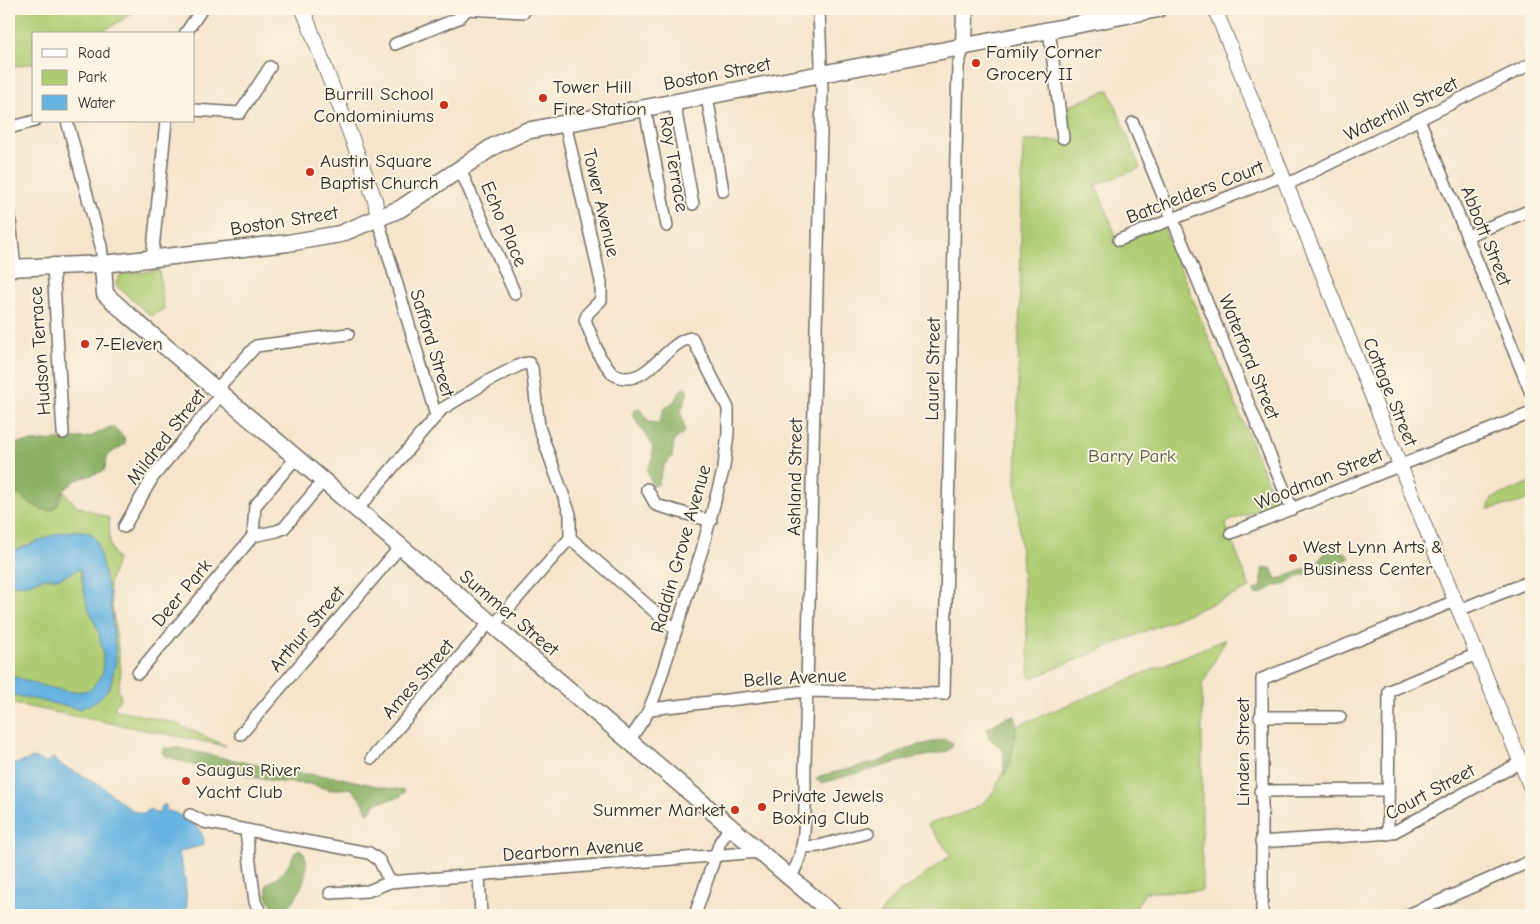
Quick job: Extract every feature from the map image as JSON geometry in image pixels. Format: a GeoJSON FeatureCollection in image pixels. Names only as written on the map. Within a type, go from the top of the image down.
{"type":"FeatureCollection","features":[{"type":"Feature","properties":{"kind":"main road"},"geometry":{"type":"LineString","coordinates":[[964,46],[965,9]]}},
{"type":"Feature","properties":{"kind":"main road","name":"Boston Street"},"geometry":{"type":"LineString","coordinates":[[12,268],[103,264],[152,259],[314,239],[347,232],[378,220],[408,204],[506,139],[526,132],[1049,30],[1104,14],[1158,9]]}},
{"type":"Feature","properties":{"kind":"main road","name":"Summer Street"},"geometry":{"type":"LineString","coordinates":[[103,264],[105,294],[834,915]]}},
{"type":"Feature","properties":{"kind":"street"},"geometry":{"type":"LineString","coordinates":[[187,32],[202,9]]}},
{"type":"Feature","properties":{"kind":"street"},"geometry":{"type":"LineString","coordinates":[[303,9],[374,200],[378,220]]}},
{"type":"Feature","properties":{"kind":"street"},"geometry":{"type":"LineString","coordinates":[[395,44],[459,18],[467,9],[524,12]]}},
{"type":"Feature","properties":{"kind":"street","name":"Ashland Street"},"geometry":{"type":"LineString","coordinates":[[790,877],[799,862],[802,847],[822,74],[819,9]]}},
{"type":"Feature","properties":{"kind":"street","name":"Cottage Street"},"geometry":{"type":"LineString","coordinates":[[1215,9],[1531,788]]}},
{"type":"Feature","properties":{"kind":"street"},"geometry":{"type":"LineString","coordinates":[[1049,30],[1063,138]]}},
{"type":"Feature","properties":{"kind":"street","name":"Laurel Street"},"geometry":{"type":"LineString","coordinates":[[944,694],[958,66],[964,46]]}},
{"type":"Feature","properties":{"kind":"street","name":"Waterhill Street"},"geometry":{"type":"LineString","coordinates":[[1284,181],[1420,120],[1531,64]]}},
{"type":"Feature","properties":{"kind":"street"},"geometry":{"type":"LineString","coordinates":[[195,110],[240,113],[270,67]]}},
{"type":"Feature","properties":{"kind":"street"},"geometry":{"type":"LineString","coordinates":[[707,96],[723,191]]}},
{"type":"Feature","properties":{"kind":"street"},"geometry":{"type":"LineString","coordinates":[[674,102],[694,204]]}},
{"type":"Feature","properties":{"kind":"street","name":"Roy Terrace"},"geometry":{"type":"LineString","coordinates":[[645,108],[667,226]]}},
{"type":"Feature","properties":{"kind":"street","name":"Abbott Street"},"geometry":{"type":"LineString","coordinates":[[1420,120],[1531,394]]}},
{"type":"Feature","properties":{"kind":"street"},"geometry":{"type":"LineString","coordinates":[[9,128],[32,122]]}},
{"type":"Feature","properties":{"kind":"street"},"geometry":{"type":"LineString","coordinates":[[66,122],[101,246],[103,264]]}},
{"type":"Feature","properties":{"kind":"street"},"geometry":{"type":"LineString","coordinates":[[152,259],[166,122]]}},
{"type":"Feature","properties":{"kind":"street","name":"Tower Avenue"},"geometry":{"type":"LineString","coordinates":[[566,123],[602,291],[600,301],[586,315],[586,326],[600,357],[609,371],[617,376],[630,377],[644,372],[674,347],[691,338]]}},
{"type":"Feature","properties":{"kind":"street","name":"Waterford Street"},"geometry":{"type":"LineString","coordinates":[[1133,123],[1292,509]]}},
{"type":"Feature","properties":{"kind":"street","name":"Echo Place"},"geometry":{"type":"LineString","coordinates":[[460,169],[515,294]]}},
{"type":"Feature","properties":{"kind":"street","name":"Batchelders Court"},"geometry":{"type":"LineString","coordinates":[[1119,240],[1172,219],[1284,181]]}},
{"type":"Feature","properties":{"kind":"street"},"geometry":{"type":"LineString","coordinates":[[9,210],[12,268]]}},
{"type":"Feature","properties":{"kind":"street"},"geometry":{"type":"LineString","coordinates":[[1467,236],[1531,210]]}},
{"type":"Feature","properties":{"kind":"street","name":"Safford Street"},"geometry":{"type":"LineString","coordinates":[[357,510],[436,416],[378,220]]}},
{"type":"Feature","properties":{"kind":"street","name":"Hudson Terrace"},"geometry":{"type":"LineString","coordinates":[[53,266],[63,433]]}},
{"type":"Feature","properties":{"kind":"street","name":"Mildred Street"},"geometry":{"type":"LineString","coordinates":[[124,527],[153,477],[256,346],[348,334]]}},
{"type":"Feature","properties":{"kind":"street","name":"Raddin Grove Avenue"},"geometry":{"type":"LineString","coordinates":[[629,741],[650,709],[710,521],[723,473],[728,414],[719,388],[694,340],[691,338]]}},
{"type":"Feature","properties":{"kind":"street"},"geometry":{"type":"LineString","coordinates":[[436,416],[447,405],[474,388],[522,364],[531,364],[539,427],[570,514],[570,538],[676,630]]}},
{"type":"Feature","properties":{"kind":"street","name":"Woodman Street"},"geometry":{"type":"LineString","coordinates":[[1232,533],[1531,413]]}},
{"type":"Feature","properties":{"kind":"street"},"geometry":{"type":"LineString","coordinates":[[296,458],[255,506],[253,536],[277,532],[284,528],[323,481]]}},
{"type":"Feature","properties":{"kind":"street"},"geometry":{"type":"LineString","coordinates":[[647,489],[656,505],[710,521]]}},
{"type":"Feature","properties":{"kind":"street","name":"Deer Park"},"geometry":{"type":"LineString","coordinates":[[138,674],[253,536]]}},
{"type":"Feature","properties":{"kind":"street","name":"Ames Street"},"geometry":{"type":"LineString","coordinates":[[372,758],[570,538]]}},
{"type":"Feature","properties":{"kind":"street","name":"Arthur Street"},"geometry":{"type":"LineString","coordinates":[[241,734],[400,547]]}},
{"type":"Feature","properties":{"kind":"street"},"geometry":{"type":"LineString","coordinates":[[1457,606],[1531,581]]}},
{"type":"Feature","properties":{"kind":"street","name":"Linden Street"},"geometry":{"type":"LineString","coordinates":[[1262,915],[1260,683],[1264,676],[1457,606]]}},
{"type":"Feature","properties":{"kind":"street"},"geometry":{"type":"LineString","coordinates":[[1388,834],[1389,691],[1477,654]]}},
{"type":"Feature","properties":{"kind":"street","name":"Belle Avenue"},"geometry":{"type":"LineString","coordinates":[[650,709],[806,691],[944,694]]}},
{"type":"Feature","properties":{"kind":"street"},"geometry":{"type":"LineString","coordinates":[[1260,717],[1340,717]]}},
{"type":"Feature","properties":{"kind":"street","name":"Court Street"},"geometry":{"type":"LineString","coordinates":[[1260,842],[1388,834],[1400,830],[1521,762]]}},
{"type":"Feature","properties":{"kind":"street"},"geometry":{"type":"LineString","coordinates":[[1260,791],[1388,790]]}},
{"type":"Feature","properties":{"kind":"street"},"geometry":{"type":"LineString","coordinates":[[190,815],[204,822],[369,853],[379,860],[390,882]]}},
{"type":"Feature","properties":{"kind":"street"},"geometry":{"type":"LineString","coordinates":[[695,915],[721,840],[730,827]]}},
{"type":"Feature","properties":{"kind":"street"},"geometry":{"type":"LineString","coordinates":[[246,830],[255,898],[262,915]]}},
{"type":"Feature","properties":{"kind":"street"},"geometry":{"type":"LineString","coordinates":[[802,847],[819,846],[866,833]]}},
{"type":"Feature","properties":{"kind":"street","name":"Dearborn Avenue"},"geometry":{"type":"LineString","coordinates":[[330,893],[368,891],[390,882],[759,852]]}},
{"type":"Feature","properties":{"kind":"street"},"geometry":{"type":"LineString","coordinates":[[1408,915],[1531,861]]}},
{"type":"Feature","properties":{"kind":"street"},"geometry":{"type":"LineString","coordinates":[[479,875],[481,915]]}},
{"type":"Feature","properties":{"kind":"green space"},"geometry":{"type":"Polygon","coordinates":[[[9,9],[135,9],[132,14],[101,32],[32,32],[32,63],[9,67],[9,9]]]}},
{"type":"Feature","properties":{"kind":"green space","name":"Barry Park"},"geometry":{"type":"Polygon","coordinates":[[[1109,90],[1140,168],[1096,185],[1119,243],[1163,226],[1276,503],[1225,523],[1250,588],[1030,679],[1016,482],[1023,141],[1073,141],[1068,106],[1109,90]]]}},
{"type":"Feature","properties":{"kind":"green space"},"geometry":{"type":"Polygon","coordinates":[[[159,270],[164,309],[151,316],[116,283],[120,275],[159,270]]]}},
{"type":"Feature","properties":{"kind":"green space"},"geometry":{"type":"Polygon","coordinates":[[[684,388],[688,391],[681,411],[685,432],[674,441],[672,457],[664,465],[658,485],[652,486],[647,470],[652,460],[652,444],[639,426],[633,411],[639,408],[649,422],[659,423],[664,409],[676,400],[684,388]]]}},
{"type":"Feature","properties":{"kind":"green space"},"geometry":{"type":"Polygon","coordinates":[[[110,427],[115,428],[124,437],[125,444],[108,455],[104,471],[76,480],[62,492],[54,509],[48,510],[37,507],[9,491],[9,444],[90,437],[110,427]]]}},
{"type":"Feature","properties":{"kind":"green space"},"geometry":{"type":"Polygon","coordinates":[[[1531,482],[1531,498],[1518,503],[1488,509],[1492,498],[1531,482]]]}},
{"type":"Feature","properties":{"kind":"green space"},"geometry":{"type":"Polygon","coordinates":[[[9,491],[18,494],[45,510],[57,506],[64,491],[75,505],[109,518],[110,546],[117,560],[109,584],[121,671],[118,689],[121,697],[114,709],[175,723],[226,746],[9,703],[9,491]]]}},
{"type":"Feature","properties":{"kind":"green space"},"geometry":{"type":"Polygon","coordinates":[[[1330,544],[1334,545],[1338,551],[1346,553],[1350,558],[1326,569],[1299,576],[1288,584],[1275,586],[1258,595],[1254,593],[1254,590],[1262,586],[1262,569],[1271,568],[1276,579],[1282,578],[1317,564],[1330,544]]]}},
{"type":"Feature","properties":{"kind":"green space"},"geometry":{"type":"Polygon","coordinates":[[[1226,639],[1202,685],[1202,891],[1145,892],[1132,915],[879,915],[898,892],[909,887],[951,855],[927,824],[972,809],[991,795],[1001,777],[1017,726],[1226,639]]]}},
{"type":"Feature","properties":{"kind":"green space"},"geometry":{"type":"Polygon","coordinates":[[[1015,716],[1014,748],[1004,776],[1004,751],[989,738],[987,729],[1006,717],[1015,716]]]}},
{"type":"Feature","properties":{"kind":"green space"},"geometry":{"type":"Polygon","coordinates":[[[945,739],[953,743],[952,747],[946,752],[909,759],[822,783],[816,780],[819,776],[878,762],[915,746],[945,739]]]}},
{"type":"Feature","properties":{"kind":"green space"},"geometry":{"type":"Polygon","coordinates":[[[163,748],[178,748],[289,772],[337,777],[385,788],[404,790],[405,792],[400,797],[375,803],[373,809],[367,813],[364,804],[351,788],[330,790],[310,784],[280,782],[248,776],[236,770],[208,770],[166,756],[162,753],[163,748]]]}},
{"type":"Feature","properties":{"kind":"green space"},"geometry":{"type":"Polygon","coordinates":[[[300,849],[305,855],[306,863],[305,874],[298,895],[284,909],[277,912],[267,897],[266,885],[284,872],[296,851],[300,849]]]}},
{"type":"Feature","properties":{"kind":"water"},"geometry":{"type":"Polygon","coordinates":[[[82,531],[92,534],[97,542],[110,598],[116,660],[110,687],[98,700],[80,709],[9,694],[9,675],[46,687],[73,692],[91,690],[103,672],[103,653],[98,630],[87,605],[80,569],[60,578],[43,578],[29,584],[9,585],[9,551],[19,549],[53,535],[82,531]]]}},
{"type":"Feature","properties":{"kind":"water"},"geometry":{"type":"Polygon","coordinates":[[[33,758],[46,763],[53,758],[61,765],[97,783],[133,811],[144,814],[149,809],[158,814],[163,805],[166,805],[166,810],[185,818],[197,826],[201,832],[204,845],[178,852],[185,877],[187,905],[185,915],[9,915],[9,766],[33,758]]]}},
{"type":"Feature","properties":{"kind":"place","name":"Family Corner Grocery II"},"geometry":{"type":"Point","coordinates":[976,63]}},
{"type":"Feature","properties":{"kind":"place","name":"Tower Hill Fire Station"},"geometry":{"type":"Point","coordinates":[543,98]}},
{"type":"Feature","properties":{"kind":"place","name":"Burrill School Condominiums"},"geometry":{"type":"Point","coordinates":[444,105]}},
{"type":"Feature","properties":{"kind":"place","name":"Austin Square Baptist Church"},"geometry":{"type":"Point","coordinates":[310,172]}},
{"type":"Feature","properties":{"kind":"place","name":"7-Eleven"},"geometry":{"type":"Point","coordinates":[85,344]}},
{"type":"Feature","properties":{"kind":"place","name":"West Lynn Arts & Business Center"},"geometry":{"type":"Point","coordinates":[1293,558]}},
{"type":"Feature","properties":{"kind":"place","name":"Saugus River Yacht Club"},"geometry":{"type":"Point","coordinates":[186,781]}},
{"type":"Feature","properties":{"kind":"place","name":"Private Jewels Boxing Club"},"geometry":{"type":"Point","coordinates":[762,807]}},
{"type":"Feature","properties":{"kind":"place","name":"Summer Market"},"geometry":{"type":"Point","coordinates":[735,810]}}]}
